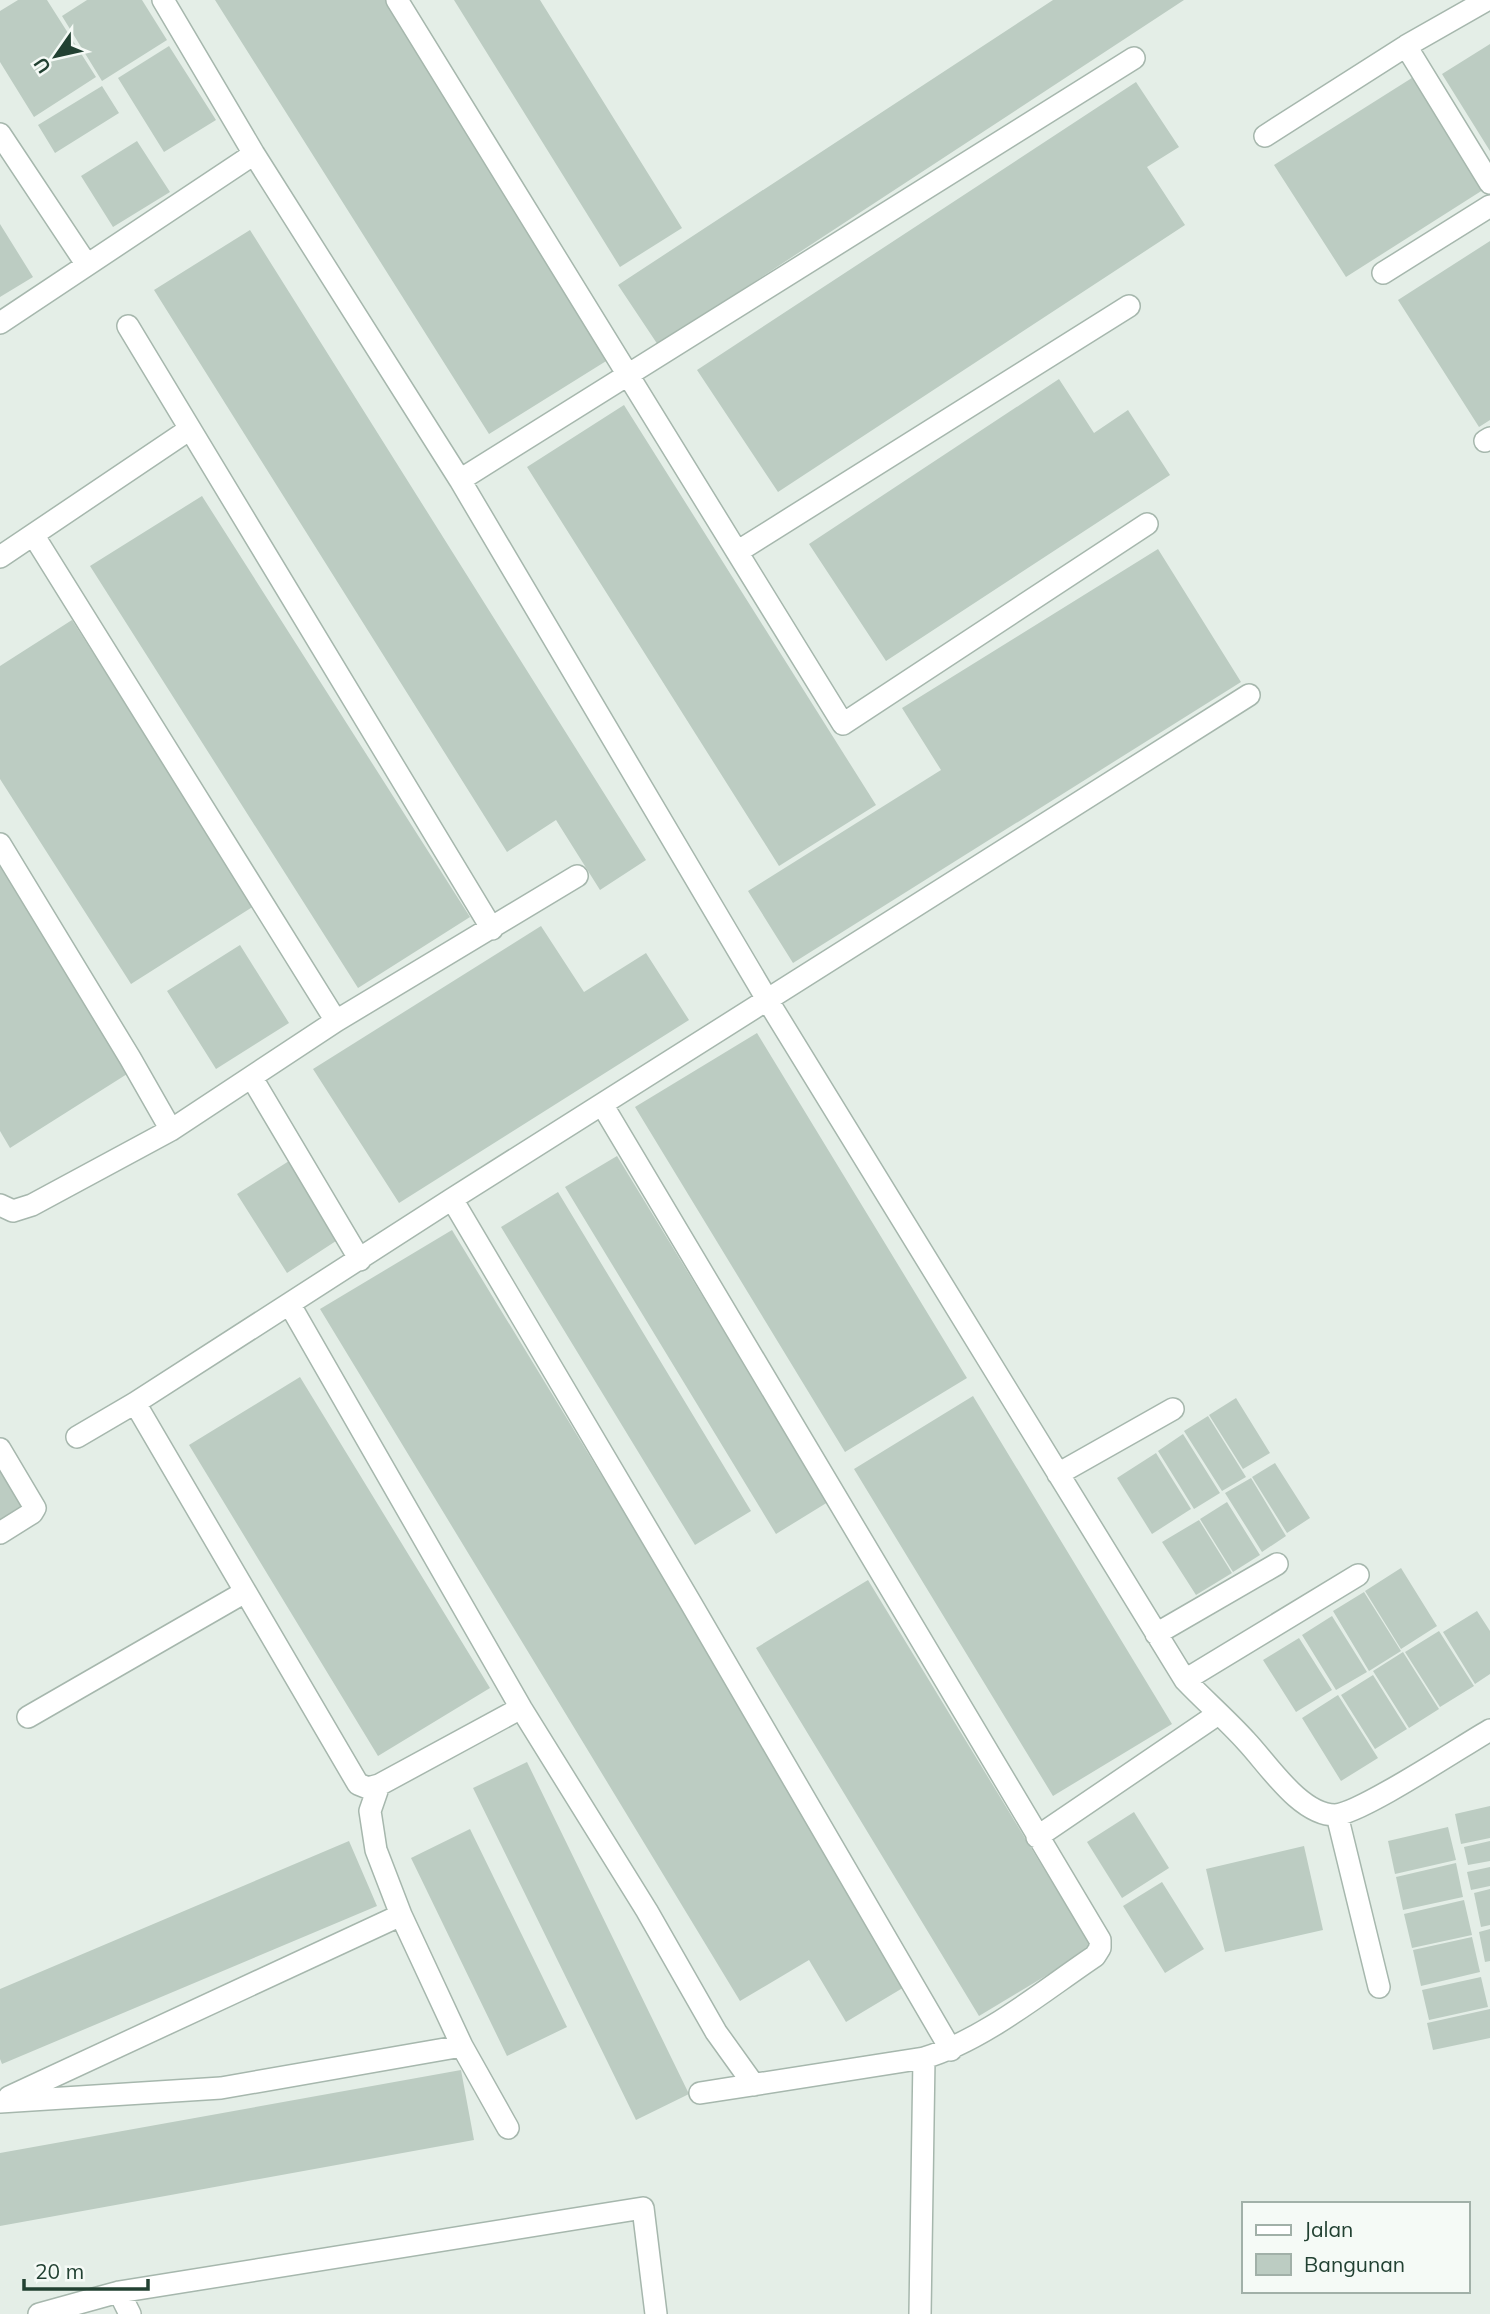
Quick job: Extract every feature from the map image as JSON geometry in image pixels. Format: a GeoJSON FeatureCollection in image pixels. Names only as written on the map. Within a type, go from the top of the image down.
{"type":"FeatureCollection","features":[{"type":"Feature","properties":{"kind":"street"},"geometry":{"type":"LineString","coordinates":[[163,0],[254,154],[460,480],[768,1001],[1185,1680],[1305,1804],[1320,1813],[1337,1815],[1363,1805],[1490,1730]]}},
{"type":"Feature","properties":{"kind":"street"},"geometry":{"type":"LineString","coordinates":[[397,0],[843,723],[1147,524]]}},
{"type":"Feature","properties":{"kind":"street"},"geometry":{"type":"LineString","coordinates":[[1265,136],[1406,46],[1487,0]]}},
{"type":"Feature","properties":{"kind":"street"},"geometry":{"type":"LineString","coordinates":[[1406,46],[1490,183]]}},
{"type":"Feature","properties":{"kind":"street"},"geometry":{"type":"LineString","coordinates":[[460,480],[1135,58]]}},
{"type":"Feature","properties":{"kind":"street"},"geometry":{"type":"LineString","coordinates":[[0,134],[87,265]]}},
{"type":"Feature","properties":{"kind":"street"},"geometry":{"type":"LineString","coordinates":[[0,323],[254,154]]}},
{"type":"Feature","properties":{"kind":"street"},"geometry":{"type":"LineString","coordinates":[[1382,273],[1490,206]]}},
{"type":"Feature","properties":{"kind":"street"},"geometry":{"type":"LineString","coordinates":[[737,552],[1129,306]]}},
{"type":"Feature","properties":{"kind":"street"},"geometry":{"type":"LineString","coordinates":[[128,326],[492,929]]}},
{"type":"Feature","properties":{"kind":"street"},"geometry":{"type":"LineString","coordinates":[[0,557],[190,429]]}},
{"type":"Feature","properties":{"kind":"street"},"geometry":{"type":"LineString","coordinates":[[34,536],[336,1021]]}},
{"type":"Feature","properties":{"kind":"street"},"geometry":{"type":"LineString","coordinates":[[76,1437],[135,1404],[452,1199],[603,1106],[1249,695]]}},
{"type":"Feature","properties":{"kind":"street"},"geometry":{"type":"LineString","coordinates":[[0,844],[171,1130]]}},
{"type":"Feature","properties":{"kind":"street"},"geometry":{"type":"LineString","coordinates":[[0,1205],[13,1211],[33,1205],[171,1130],[336,1021],[577,876]]}},
{"type":"Feature","properties":{"kind":"street"},"geometry":{"type":"LineString","coordinates":[[252,1078],[360,1260]]}},
{"type":"Feature","properties":{"kind":"street"},"geometry":{"type":"LineString","coordinates":[[603,1106],[1100,1940],[1100,1948],[1095,1956],[1044,1992],[951,2050],[924,2058],[700,2093]]}},
{"type":"Feature","properties":{"kind":"street"},"geometry":{"type":"LineString","coordinates":[[452,1199],[951,2050]]}},
{"type":"Feature","properties":{"kind":"street"},"geometry":{"type":"LineString","coordinates":[[290,1304],[521,1708],[647,1911],[716,2032],[754,2085]]}},
{"type":"Feature","properties":{"kind":"street"},"geometry":{"type":"LineString","coordinates":[[135,1404],[358,1784],[368,1788],[379,1785],[521,1708]]}},
{"type":"Feature","properties":{"kind":"street"},"geometry":{"type":"LineString","coordinates":[[1058,1474],[1172,1409]]}},
{"type":"Feature","properties":{"kind":"street"},"geometry":{"type":"LineString","coordinates":[[0,1449],[35,1508],[32,1513],[0,1533]]}},
{"type":"Feature","properties":{"kind":"street"},"geometry":{"type":"LineString","coordinates":[[1156,1634],[1277,1564]]}},
{"type":"Feature","properties":{"kind":"street"},"geometry":{"type":"LineString","coordinates":[[1185,1680],[1358,1575]]}},
{"type":"Feature","properties":{"kind":"street"},"geometry":{"type":"LineString","coordinates":[[28,1717],[244,1592]]}},
{"type":"Feature","properties":{"kind":"street"},"geometry":{"type":"LineString","coordinates":[[1037,1837],[1218,1714]]}},
{"type":"Feature","properties":{"kind":"street"},"geometry":{"type":"LineString","coordinates":[[379,1785],[370,1811],[376,1850],[401,1915],[462,2046],[508,2128]]}},
{"type":"Feature","properties":{"kind":"street"},"geometry":{"type":"LineString","coordinates":[[1337,1815],[1379,1987]]}},
{"type":"Feature","properties":{"kind":"street"},"geometry":{"type":"LineString","coordinates":[[0,2102],[401,1915]]}},
{"type":"Feature","properties":{"kind":"street"},"geometry":{"type":"LineString","coordinates":[[0,2102],[221,2088],[462,2046]]}},
{"type":"Feature","properties":{"kind":"street"},"geometry":{"type":"LineString","coordinates":[[920,2314],[924,2058]]}},
{"type":"Feature","properties":{"kind":"street"},"geometry":{"type":"LineString","coordinates":[[39,2314],[119,2291],[643,2208],[656,2314]]}},
{"type":"Feature","properties":{"kind":"street"},"geometry":{"type":"LineString","coordinates":[[119,2291],[130,2314]]}},
{"type":"Feature","properties":{"kind":"building"},"geometry":{"type":"Polygon","coordinates":[[[18,0],[47,0],[96,77],[34,117],[0,62],[0,11],[18,0]]]}},
{"type":"Feature","properties":{"kind":"building"},"geometry":{"type":"Polygon","coordinates":[[[87,0],[142,0],[167,40],[102,81],[62,16],[87,0]]]}},
{"type":"Feature","properties":{"kind":"building"},"geometry":{"type":"Polygon","coordinates":[[[215,0],[385,0],[611,358],[489,434],[215,0]]]}},
{"type":"Feature","properties":{"kind":"building"},"geometry":{"type":"Polygon","coordinates":[[[454,0],[540,0],[682,228],[620,267],[454,0]]]}},
{"type":"Feature","properties":{"kind":"building"},"geometry":{"type":"Polygon","coordinates":[[[1053,0],[1184,0],[658,345],[618,285],[1053,0]]]}},
{"type":"Feature","properties":{"kind":"building"},"geometry":{"type":"Polygon","coordinates":[[[1490,44],[1490,151],[1442,74],[1490,44]]]}},
{"type":"Feature","properties":{"kind":"building"},"geometry":{"type":"Polygon","coordinates":[[[169,46],[216,120],[164,152],[118,78],[169,46]]]}},
{"type":"Feature","properties":{"kind":"building"},"geometry":{"type":"Polygon","coordinates":[[[1415,76],[1486,188],[1346,277],[1274,165],[1415,76]]]}},
{"type":"Feature","properties":{"kind":"building"},"geometry":{"type":"Polygon","coordinates":[[[1136,82],[1179,147],[1147,167],[1185,225],[778,492],[697,370],[1136,82]]]}},
{"type":"Feature","properties":{"kind":"building"},"geometry":{"type":"Polygon","coordinates":[[[102,86],[119,113],[55,153],[38,125],[102,86]]]}},
{"type":"Feature","properties":{"kind":"building"},"geometry":{"type":"Polygon","coordinates":[[[137,141],[170,192],[113,227],[81,176],[137,141]]]}},
{"type":"Feature","properties":{"kind":"building"},"geometry":{"type":"Polygon","coordinates":[[[0,224],[33,277],[0,297],[0,224]]]}},
{"type":"Feature","properties":{"kind":"building"},"geometry":{"type":"Polygon","coordinates":[[[250,230],[646,860],[600,890],[556,820],[507,852],[154,290],[250,230]]]}},
{"type":"Feature","properties":{"kind":"building"},"geometry":{"type":"Polygon","coordinates":[[[1490,241],[1490,420],[1479,427],[1398,300],[1490,241]]]}},
{"type":"Feature","properties":{"kind":"building"},"geometry":{"type":"Polygon","coordinates":[[[1059,379],[1094,433],[1128,410],[1170,475],[886,661],[809,544],[1059,379]]]}},
{"type":"Feature","properties":{"kind":"building"},"geometry":{"type":"Polygon","coordinates":[[[624,405],[876,805],[779,866],[527,467],[624,405]]]}},
{"type":"Feature","properties":{"kind":"building"},"geometry":{"type":"Polygon","coordinates":[[[202,496],[470,917],[358,988],[90,566],[202,496]]]}},
{"type":"Feature","properties":{"kind":"building"},"geometry":{"type":"Polygon","coordinates":[[[1158,549],[1241,682],[793,963],[748,891],[941,770],[902,708],[1158,549]]]}},
{"type":"Feature","properties":{"kind":"building"},"geometry":{"type":"Polygon","coordinates":[[[72,620],[254,906],[131,984],[0,779],[0,666],[72,620]]]}},
{"type":"Feature","properties":{"kind":"building"},"geometry":{"type":"Polygon","coordinates":[[[0,858],[135,1069],[10,1148],[0,1131],[0,858]]]}},
{"type":"Feature","properties":{"kind":"building"},"geometry":{"type":"Polygon","coordinates":[[[541,926],[584,992],[646,953],[689,1020],[399,1203],[313,1069],[541,926]]]}},
{"type":"Feature","properties":{"kind":"building"},"geometry":{"type":"Polygon","coordinates":[[[240,945],[289,1023],[216,1069],[167,991],[240,945]]]}},
{"type":"Feature","properties":{"kind":"building"},"geometry":{"type":"Polygon","coordinates":[[[757,1033],[967,1378],[845,1452],[635,1107],[757,1033]]]}},
{"type":"Feature","properties":{"kind":"building"},"geometry":{"type":"Polygon","coordinates":[[[617,1156],[828,1502],[776,1534],[565,1187],[617,1156]]]}},
{"type":"Feature","properties":{"kind":"building"},"geometry":{"type":"Polygon","coordinates":[[[289,1161],[339,1239],[287,1273],[237,1194],[289,1161]]]}},
{"type":"Feature","properties":{"kind":"building"},"geometry":{"type":"Polygon","coordinates":[[[558,1192],[751,1511],[695,1545],[501,1227],[558,1192]]]}},
{"type":"Feature","properties":{"kind":"building"},"geometry":{"type":"Polygon","coordinates":[[[452,1230],[911,1983],[846,2022],[809,1960],[740,2001],[320,1309],[452,1230]]]}},
{"type":"Feature","properties":{"kind":"building"},"geometry":{"type":"Polygon","coordinates":[[[300,1377],[490,1688],[378,1756],[189,1445],[300,1377]]]}},
{"type":"Feature","properties":{"kind":"building"},"geometry":{"type":"Polygon","coordinates":[[[973,1396],[1172,1724],[1053,1796],[854,1469],[973,1396]]]}},
{"type":"Feature","properties":{"kind":"building"},"geometry":{"type":"Polygon","coordinates":[[[1236,1398],[1270,1453],[1243,1469],[1209,1415],[1236,1398]]]}},
{"type":"Feature","properties":{"kind":"building"},"geometry":{"type":"Polygon","coordinates":[[[1208,1416],[1246,1477],[1222,1491],[1184,1431],[1208,1416]]]}},
{"type":"Feature","properties":{"kind":"building"},"geometry":{"type":"Polygon","coordinates":[[[1183,1434],[1220,1493],[1194,1509],[1158,1451],[1183,1434]]]}},
{"type":"Feature","properties":{"kind":"building"},"geometry":{"type":"Polygon","coordinates":[[[1156,1453],[1191,1509],[1152,1534],[1117,1478],[1156,1453]]]}},
{"type":"Feature","properties":{"kind":"building"},"geometry":{"type":"Polygon","coordinates":[[[0,1461],[27,1505],[0,1521],[0,1461]]]}},
{"type":"Feature","properties":{"kind":"building"},"geometry":{"type":"Polygon","coordinates":[[[1275,1463],[1310,1518],[1287,1533],[1252,1477],[1275,1463]]]}},
{"type":"Feature","properties":{"kind":"building"},"geometry":{"type":"Polygon","coordinates":[[[1251,1478],[1286,1536],[1262,1552],[1225,1493],[1251,1478]]]}},
{"type":"Feature","properties":{"kind":"building"},"geometry":{"type":"Polygon","coordinates":[[[1227,1502],[1260,1555],[1233,1572],[1200,1519],[1227,1502]]]}},
{"type":"Feature","properties":{"kind":"building"},"geometry":{"type":"Polygon","coordinates":[[[1199,1520],[1232,1573],[1196,1595],[1162,1542],[1199,1520]]]}},
{"type":"Feature","properties":{"kind":"building"},"geometry":{"type":"Polygon","coordinates":[[[1401,1568],[1437,1626],[1401,1649],[1365,1591],[1401,1568]]]}},
{"type":"Feature","properties":{"kind":"building"},"geometry":{"type":"Polygon","coordinates":[[[868,1580],[1092,1948],[979,2016],[756,1648],[868,1580]]]}},
{"type":"Feature","properties":{"kind":"building"},"geometry":{"type":"Polygon","coordinates":[[[1364,1592],[1401,1651],[1369,1671],[1333,1611],[1364,1592]]]}},
{"type":"Feature","properties":{"kind":"building"},"geometry":{"type":"Polygon","coordinates":[[[1477,1611],[1490,1631],[1490,1674],[1475,1684],[1443,1632],[1477,1611]]]}},
{"type":"Feature","properties":{"kind":"building"},"geometry":{"type":"Polygon","coordinates":[[[1332,1616],[1367,1672],[1336,1690],[1302,1635],[1332,1616]]]}},
{"type":"Feature","properties":{"kind":"building"},"geometry":{"type":"Polygon","coordinates":[[[1439,1631],[1474,1686],[1440,1707],[1405,1652],[1439,1631]]]}},
{"type":"Feature","properties":{"kind":"building"},"geometry":{"type":"Polygon","coordinates":[[[1299,1638],[1332,1690],[1296,1712],[1263,1660],[1299,1638]]]}},
{"type":"Feature","properties":{"kind":"building"},"geometry":{"type":"Polygon","coordinates":[[[1403,1652],[1439,1709],[1409,1728],[1373,1671],[1403,1652]]]}},
{"type":"Feature","properties":{"kind":"building"},"geometry":{"type":"Polygon","coordinates":[[[1373,1675],[1407,1729],[1375,1749],[1341,1695],[1373,1675]]]}},
{"type":"Feature","properties":{"kind":"building"},"geometry":{"type":"Polygon","coordinates":[[[1338,1695],[1378,1758],[1341,1781],[1302,1718],[1338,1695]]]}},
{"type":"Feature","properties":{"kind":"building"},"geometry":{"type":"Polygon","coordinates":[[[527,1762],[689,2094],[636,2120],[473,1788],[527,1762]]]}},
{"type":"Feature","properties":{"kind":"building"},"geometry":{"type":"Polygon","coordinates":[[[1490,1806],[1490,1838],[1461,1844],[1455,1814],[1490,1806]]]}},
{"type":"Feature","properties":{"kind":"building"},"geometry":{"type":"Polygon","coordinates":[[[1134,1812],[1169,1868],[1122,1898],[1087,1842],[1134,1812]]]}},
{"type":"Feature","properties":{"kind":"building"},"geometry":{"type":"Polygon","coordinates":[[[1448,1827],[1456,1860],[1395,1874],[1388,1841],[1448,1827]]]}},
{"type":"Feature","properties":{"kind":"building"},"geometry":{"type":"Polygon","coordinates":[[[470,1829],[567,2027],[507,2056],[411,1858],[470,1829]]]}},
{"type":"Feature","properties":{"kind":"building"},"geometry":{"type":"Polygon","coordinates":[[[349,1841],[377,1906],[2,2064],[0,1989],[349,1841]]]}},
{"type":"Feature","properties":{"kind":"building"},"geometry":{"type":"Polygon","coordinates":[[[1490,1841],[1490,1861],[1468,1865],[1464,1847],[1490,1841]]]}},
{"type":"Feature","properties":{"kind":"building"},"geometry":{"type":"Polygon","coordinates":[[[1304,1846],[1323,1930],[1225,1952],[1206,1869],[1304,1846]]]}},
{"type":"Feature","properties":{"kind":"building"},"geometry":{"type":"Polygon","coordinates":[[[1456,1863],[1463,1897],[1403,1910],[1396,1877],[1456,1863]]]}},
{"type":"Feature","properties":{"kind":"building"},"geometry":{"type":"Polygon","coordinates":[[[1490,1867],[1490,1886],[1471,1890],[1467,1872],[1490,1867]]]}},
{"type":"Feature","properties":{"kind":"building"},"geometry":{"type":"Polygon","coordinates":[[[1162,1882],[1204,1949],[1165,1973],[1123,1906],[1162,1882]]]}},
{"type":"Feature","properties":{"kind":"building"},"geometry":{"type":"Polygon","coordinates":[[[1490,1889],[1490,1925],[1481,1927],[1474,1893],[1490,1889]]]}},
{"type":"Feature","properties":{"kind":"building"},"geometry":{"type":"Polygon","coordinates":[[[1464,1900],[1472,1935],[1412,1948],[1404,1914],[1464,1900]]]}},
{"type":"Feature","properties":{"kind":"building"},"geometry":{"type":"Polygon","coordinates":[[[1490,1929],[1490,1961],[1485,1962],[1479,1932],[1490,1929]]]}},
{"type":"Feature","properties":{"kind":"building"},"geometry":{"type":"Polygon","coordinates":[[[1472,1937],[1480,1972],[1421,1986],[1413,1950],[1472,1937]]]}},
{"type":"Feature","properties":{"kind":"building"},"geometry":{"type":"Polygon","coordinates":[[[1481,1977],[1488,2007],[1429,2020],[1422,1990],[1481,1977]]]}},
{"type":"Feature","properties":{"kind":"building"},"geometry":{"type":"Polygon","coordinates":[[[1490,2009],[1490,2038],[1433,2050],[1427,2023],[1490,2009]]]}},
{"type":"Feature","properties":{"kind":"building"},"geometry":{"type":"Polygon","coordinates":[[[461,2070],[474,2140],[0,2226],[0,2153],[461,2070]]]}}]}
